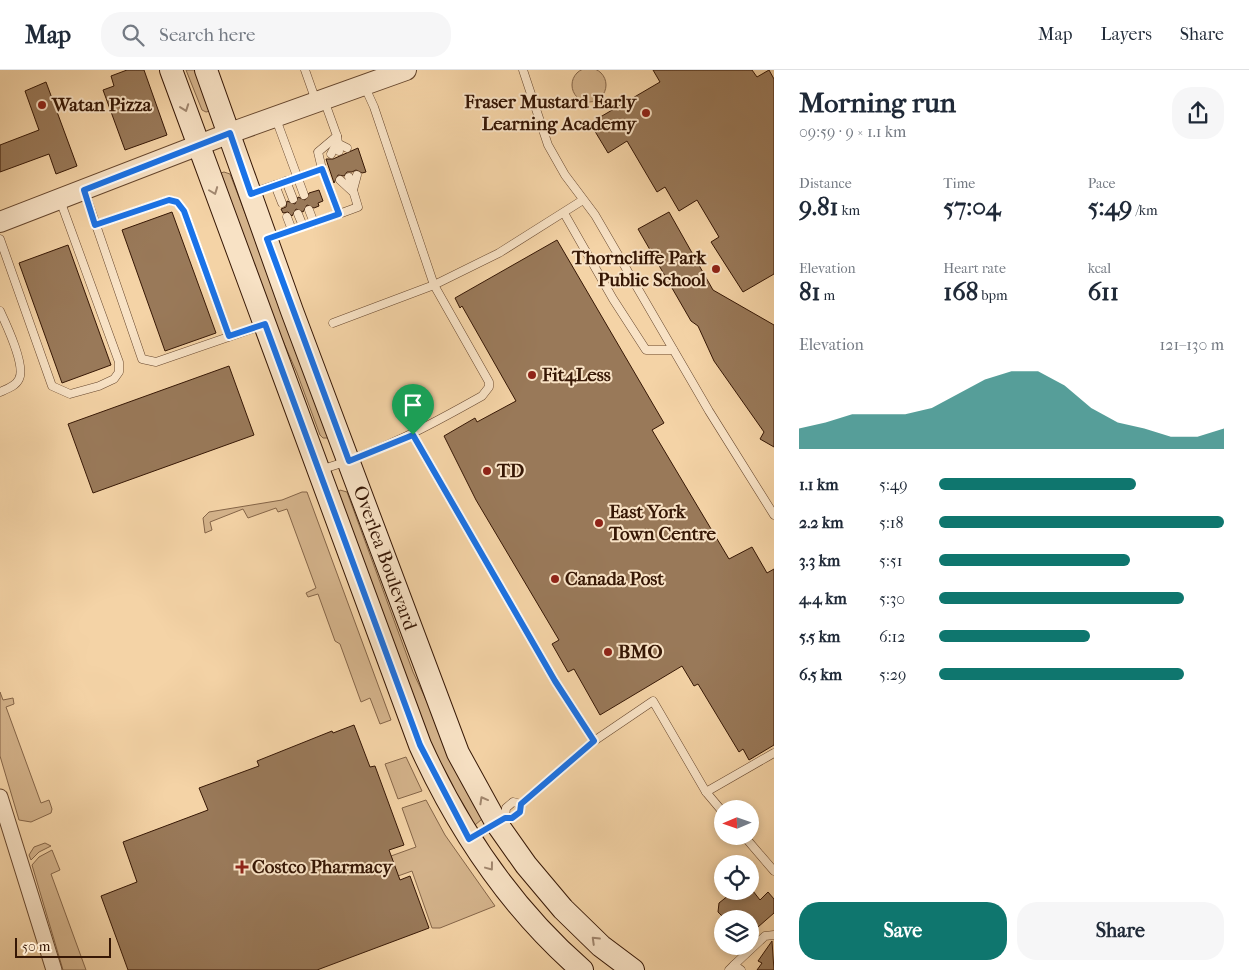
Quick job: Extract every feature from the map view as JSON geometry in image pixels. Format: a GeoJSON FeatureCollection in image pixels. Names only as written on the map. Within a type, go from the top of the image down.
{"type":"FeatureCollection","features":[{"type":"Feature","properties":{"kind":"main road","name":"Overlea Boulevard"},"geometry":{"type":"LineString","coordinates":[[171,70],[420,745],[469,839],[515,900],[546,937],[582,970]]}},
{"type":"Feature","properties":{"kind":"main road","name":"Overlea Boulevard"},"geometry":{"type":"LineString","coordinates":[[206,70],[458,753],[526,865],[563,909],[601,946],[633,970]]}},
{"type":"Feature","properties":{"kind":"street"},"geometry":{"type":"LineString","coordinates":[[0,222],[230,133],[406,70]]}},
{"type":"Feature","properties":{"kind":"street"},"geometry":{"type":"LineString","coordinates":[[0,797],[54,970]]}},
{"type":"Feature","properties":{"kind":"lane"},"geometry":{"type":"LineString","coordinates":[[305,70],[340,144]]}},
{"type":"Feature","properties":{"kind":"lane"},"geometry":{"type":"LineString","coordinates":[[523,70],[548,145],[583,200],[595,215],[673,350],[774,515]]}},
{"type":"Feature","properties":{"kind":"lane"},"geometry":{"type":"LineString","coordinates":[[318,471],[349,461],[413,435],[482,396],[489,387],[489,382],[476,356],[434,286],[374,107],[364,85]]}},
{"type":"Feature","properties":{"kind":"lane"},"geometry":{"type":"LineString","coordinates":[[275,117],[304,195]]}},
{"type":"Feature","properties":{"kind":"lane"},"geometry":{"type":"LineString","coordinates":[[331,154],[340,144]]}},
{"type":"Feature","properties":{"kind":"lane"},"geometry":{"type":"LineString","coordinates":[[339,214],[322,169],[318,152],[340,144]]}},
{"type":"Feature","properties":{"kind":"lane"},"geometry":{"type":"LineString","coordinates":[[251,194],[322,169]]}},
{"type":"Feature","properties":{"kind":"lane"},"geometry":{"type":"LineString","coordinates":[[267,239],[358,207],[353,192],[353,176]]}},
{"type":"Feature","properties":{"kind":"lane"},"geometry":{"type":"LineString","coordinates":[[340,180],[353,192]]}},
{"type":"Feature","properties":{"kind":"lane"},"geometry":{"type":"LineString","coordinates":[[286,181],[293,199]]}},
{"type":"Feature","properties":{"kind":"lane"},"geometry":{"type":"LineString","coordinates":[[275,185],[282,203]]}},
{"type":"Feature","properties":{"kind":"lane"},"geometry":{"type":"LineString","coordinates":[[84,190],[142,359],[156,362],[265,324]]}},
{"type":"Feature","properties":{"kind":"lane"},"geometry":{"type":"LineString","coordinates":[[0,239],[52,386],[70,394],[100,386],[114,378],[119,372],[119,362],[60,200]]}},
{"type":"Feature","properties":{"kind":"lane"},"geometry":{"type":"LineString","coordinates":[[95,225],[169,200],[177,202],[184,211],[229,336]]}},
{"type":"Feature","properties":{"kind":"lane"},"geometry":{"type":"LineString","coordinates":[[334,322],[434,286],[499,253],[583,200]]}},
{"type":"Feature","properties":{"kind":"lane"},"geometry":{"type":"LineString","coordinates":[[309,210],[314,222]]}},
{"type":"Feature","properties":{"kind":"lane"},"geometry":{"type":"LineString","coordinates":[[564,213],[613,299],[646,350],[673,350]]}},
{"type":"Feature","properties":{"kind":"lane"},"geometry":{"type":"LineString","coordinates":[[298,214],[303,226]]}},
{"type":"Feature","properties":{"kind":"lane"},"geometry":{"type":"LineString","coordinates":[[288,218],[292,230]]}},
{"type":"Feature","properties":{"kind":"lane"},"geometry":{"type":"LineString","coordinates":[[0,311],[21,367],[20,378],[13,386],[0,392]]}},
{"type":"Feature","properties":{"kind":"lane"},"geometry":{"type":"LineString","coordinates":[[413,435],[555,681],[594,741]]}},
{"type":"Feature","properties":{"kind":"lane"},"geometry":{"type":"LineString","coordinates":[[469,839],[501,821],[512,818],[520,812],[521,804],[594,741],[653,701],[706,792],[714,802]]}},
{"type":"Feature","properties":{"kind":"lane"},"geometry":{"type":"LineString","coordinates":[[706,792],[774,753]]}},
{"type":"Feature","properties":{"kind":"lane"},"geometry":{"type":"LineString","coordinates":[[752,845],[774,872]]}},
{"type":"Feature","properties":{"kind":"lane"},"geometry":{"type":"LineString","coordinates":[[741,970],[732,967],[765,936],[774,935]]}},
{"type":"Feature","properties":{"kind":"shaded area"},"geometry":{"type":"Polygon","coordinates":[[[589,68],[596,69],[601,73],[605,78],[605,92],[601,97],[596,101],[589,102],[582,101],[577,97],[573,92],[572,85],[573,78],[577,73],[582,69],[589,68]]]}},
{"type":"Feature","properties":{"kind":"shaded area"},"geometry":{"type":"Polygon","coordinates":[[[186,70],[199,70],[210,111],[202,110],[186,70]]]}},
{"type":"Feature","properties":{"kind":"shaded area"},"geometry":{"type":"Polygon","coordinates":[[[221,173],[230,174],[250,226],[279,291],[329,438],[323,438],[320,435],[297,373],[265,300],[221,173]]]}},
{"type":"Feature","properties":{"kind":"shaded area"},"geometry":{"type":"Polygon","coordinates":[[[340,490],[347,492],[413,672],[482,819],[475,825],[439,773],[338,493],[340,490]]]}},
{"type":"Feature","properties":{"kind":"shaded area"},"geometry":{"type":"Polygon","coordinates":[[[302,492],[307,492],[391,720],[380,724],[370,698],[361,702],[340,644],[335,641],[318,594],[308,597],[306,593],[316,588],[287,509],[278,512],[276,508],[248,518],[243,509],[210,522],[212,530],[205,533],[203,518],[209,512],[282,500],[302,492]]]}},
{"type":"Feature","properties":{"kind":"shaded area"},"geometry":{"type":"Polygon","coordinates":[[[0,692],[3,700],[13,698],[14,704],[6,707],[41,803],[49,800],[52,809],[51,813],[31,822],[19,820],[0,756],[0,692]]]}},
{"type":"Feature","properties":{"kind":"shaded area"},"geometry":{"type":"Polygon","coordinates":[[[406,757],[422,791],[398,799],[385,764],[406,757]]]}},
{"type":"Feature","properties":{"kind":"shaded area"},"geometry":{"type":"Polygon","coordinates":[[[426,800],[445,835],[495,906],[440,928],[432,928],[412,871],[398,876],[391,856],[416,847],[402,808],[426,800]]]}},
{"type":"Feature","properties":{"kind":"shaded area"},"geometry":{"type":"Polygon","coordinates":[[[45,843],[51,846],[39,852],[31,860],[29,855],[34,847],[45,843]]]}},
{"type":"Feature","properties":{"kind":"shaded area"},"geometry":{"type":"Polygon","coordinates":[[[52,850],[60,870],[51,874],[86,970],[63,970],[32,865],[39,857],[52,850]]]}},
{"type":"Feature","properties":{"kind":"building"},"geometry":{"type":"Polygon","coordinates":[[[127,70],[144,70],[167,135],[125,150],[103,90],[114,86],[111,76],[127,70]]]}},
{"type":"Feature","properties":{"kind":"building"},"geometry":{"type":"Polygon","coordinates":[[[653,70],[752,70],[757,77],[769,70],[774,79],[774,274],[743,292],[711,242],[719,237],[697,200],[679,211],[665,187],[657,192],[627,141],[608,153],[590,123],[660,82],[653,70]]]}},
{"type":"Feature","properties":{"kind":"building"},"geometry":{"type":"Polygon","coordinates":[[[46,82],[77,166],[56,174],[49,154],[0,172],[0,145],[39,130],[25,91],[46,82]]]}},
{"type":"Feature","properties":{"kind":"building"},"geometry":{"type":"Polygon","coordinates":[[[358,148],[366,172],[362,173],[356,170],[347,172],[344,176],[338,175],[334,183],[326,159],[333,159],[358,148]]]}},
{"type":"Feature","properties":{"kind":"building"},"geometry":{"type":"Polygon","coordinates":[[[319,190],[323,201],[318,203],[319,206],[314,208],[307,205],[303,212],[296,209],[292,216],[288,212],[283,213],[281,209],[286,207],[287,201],[295,204],[298,197],[305,200],[309,193],[319,190]]]}},
{"type":"Feature","properties":{"kind":"building"},"geometry":{"type":"Polygon","coordinates":[[[172,212],[216,333],[165,351],[122,230],[172,212]]]}},
{"type":"Feature","properties":{"kind":"building"},"geometry":{"type":"Polygon","coordinates":[[[669,212],[713,290],[774,325],[774,447],[760,439],[764,432],[714,361],[698,326],[691,321],[638,229],[669,212]]]}},
{"type":"Feature","properties":{"kind":"building","name":"East York Town Centre"},"geometry":{"type":"Polygon","coordinates":[[[557,240],[664,423],[652,430],[729,559],[752,547],[767,573],[774,569],[774,745],[749,760],[743,749],[739,752],[698,684],[694,686],[682,666],[600,715],[574,669],[568,672],[552,644],[559,640],[476,500],[444,436],[475,418],[477,422],[516,401],[462,306],[460,308],[455,298],[557,240]]]}},
{"type":"Feature","properties":{"kind":"building"},"geometry":{"type":"Polygon","coordinates":[[[68,245],[111,365],[62,383],[19,263],[68,245]]]}},
{"type":"Feature","properties":{"kind":"building"},"geometry":{"type":"Polygon","coordinates":[[[229,366],[254,435],[93,493],[68,424],[229,366]]]}},
{"type":"Feature","properties":{"kind":"building"},"geometry":{"type":"Polygon","coordinates":[[[354,725],[370,767],[375,766],[404,845],[389,850],[400,880],[410,876],[429,928],[317,970],[128,970],[101,896],[137,882],[123,842],[208,810],[199,788],[259,766],[257,761],[332,731],[333,733],[354,725]]]}},
{"type":"Feature","properties":{"kind":"building"},"geometry":{"type":"Polygon","coordinates":[[[768,892],[774,899],[774,913],[759,926],[759,910],[718,910],[719,903],[723,900],[760,900],[768,892]]]}},
{"type":"Feature","properties":{"kind":"building"},"geometry":{"type":"Polygon","coordinates":[[[772,941],[774,970],[757,970],[762,963],[758,961],[772,941]]]}},
{"type":"Feature","properties":{"kind":"place","name":"Watan Pizza"},"geometry":{"type":"Point","coordinates":[42,105]}},
{"type":"Feature","properties":{"kind":"place","name":"Fraser Mustard Early Learning Academy"},"geometry":{"type":"Point","coordinates":[646,113]}},
{"type":"Feature","properties":{"kind":"place","name":"Thorncliffe Park Public School"},"geometry":{"type":"Point","coordinates":[716,269]}},
{"type":"Feature","properties":{"kind":"place","name":"Fit4Less"},"geometry":{"type":"Point","coordinates":[532,375]}},
{"type":"Feature","properties":{"kind":"place","name":"TD"},"geometry":{"type":"Point","coordinates":[487,471]}},
{"type":"Feature","properties":{"kind":"place","name":"East York Town Centre"},"geometry":{"type":"Point","coordinates":[599,523]}},
{"type":"Feature","properties":{"kind":"place","name":"Canada Post"},"geometry":{"type":"Point","coordinates":[555,579]}},
{"type":"Feature","properties":{"kind":"place","name":"BMO"},"geometry":{"type":"Point","coordinates":[608,652]}},
{"type":"Feature","properties":{"kind":"place","name":"Costco Pharmacy"},"geometry":{"type":"Point","coordinates":[242,867]}},
{"type":"Feature","properties":{"kind":"route"},"geometry":{"type":"LineString","coordinates":[[230,133],[251,194],[322,169],[339,214],[267,239],[349,461],[413,435],[555,681],[594,741],[521,804],[520,812],[512,818],[505,818],[469,839],[420,745],[265,324],[229,336],[184,211],[177,202],[169,200],[95,225],[84,190],[230,133]]}}]}
